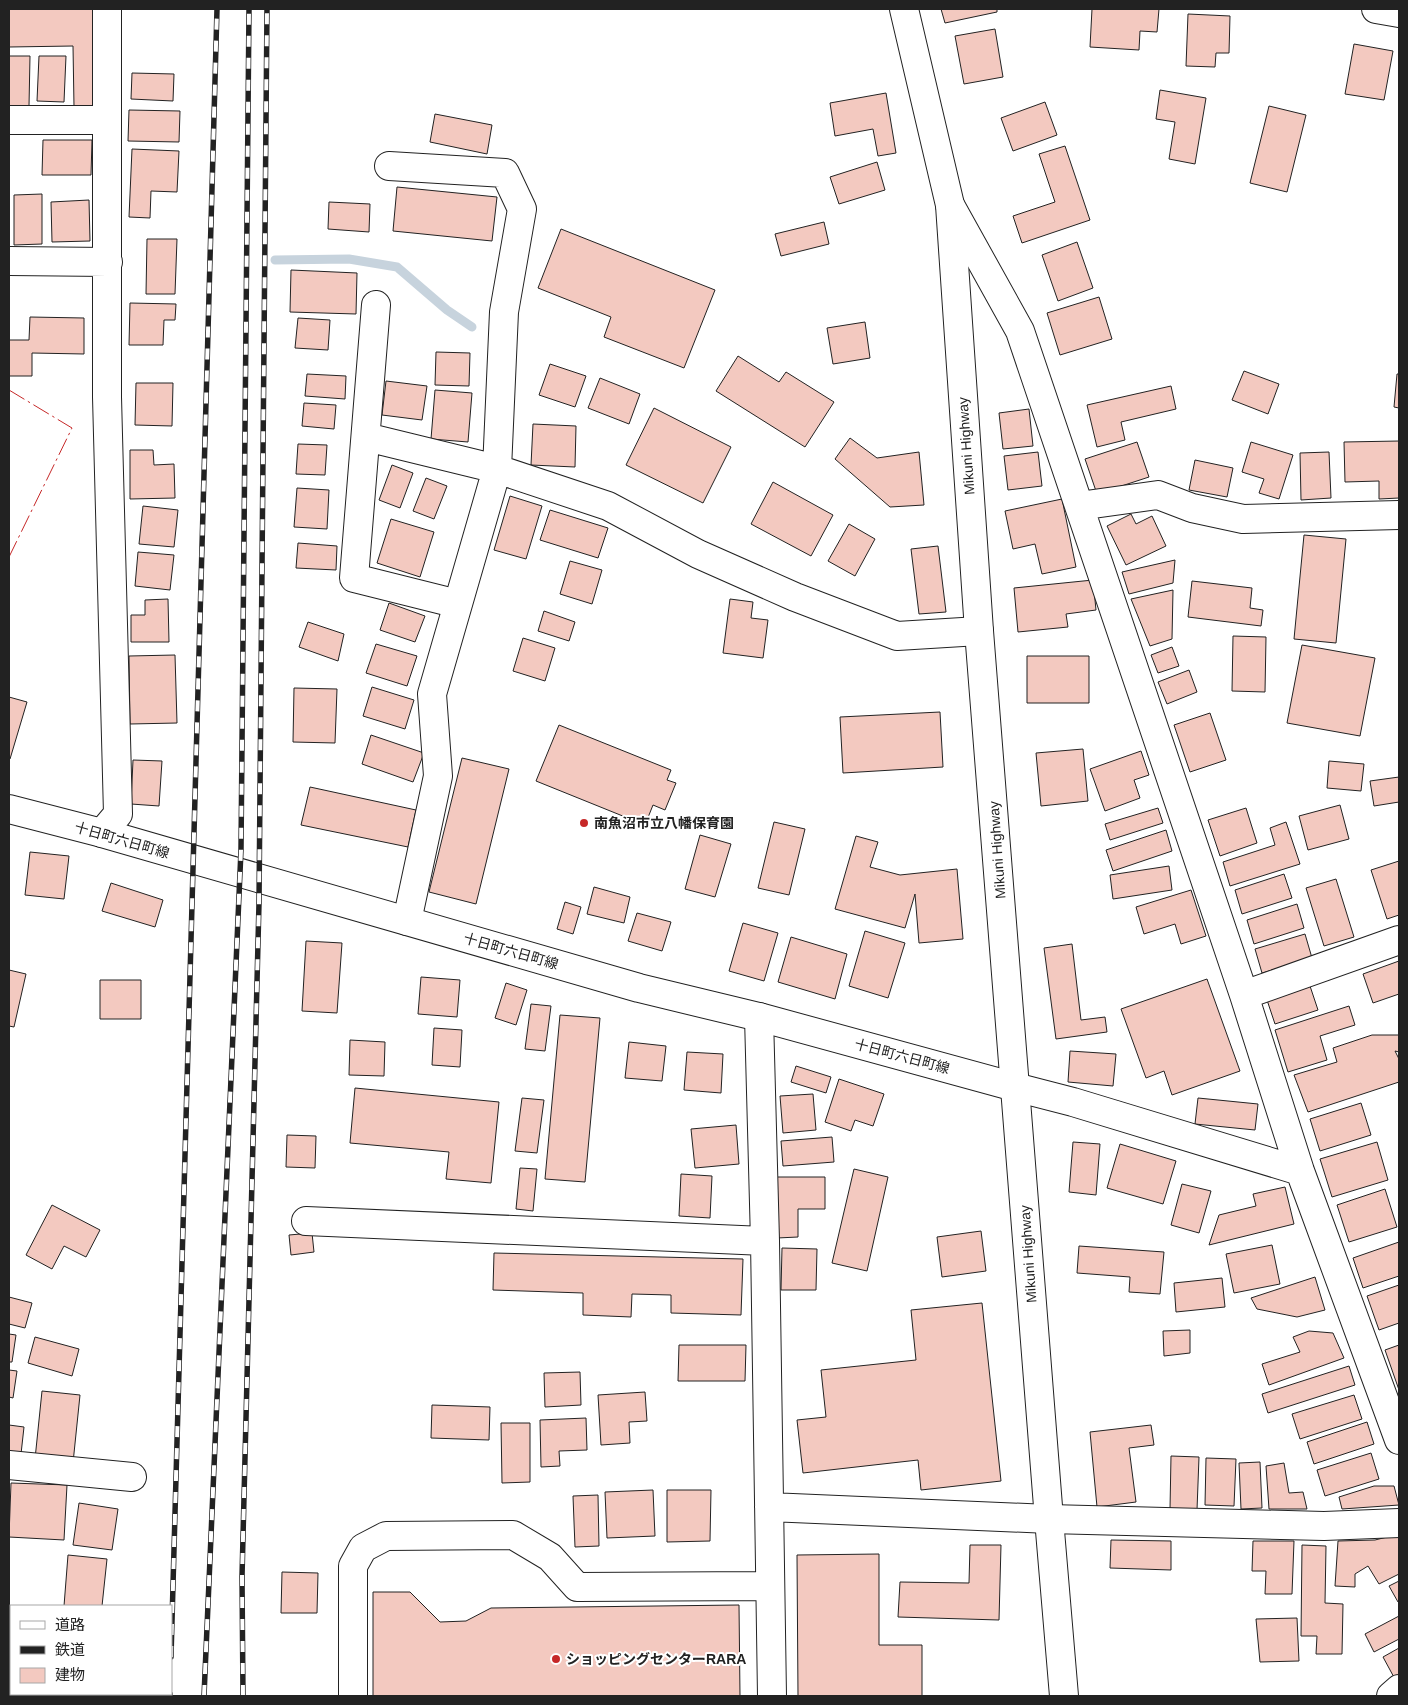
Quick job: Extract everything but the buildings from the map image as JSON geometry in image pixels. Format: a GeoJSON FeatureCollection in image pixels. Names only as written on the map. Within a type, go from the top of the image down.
{"type":"FeatureCollection","features":[{"type":"Feature","properties":{"kind":"main road"},"geometry":{"type":"LineString","coordinates":[[102,833],[118,814],[107,397],[107,9]]}},
{"type":"Feature","properties":{"kind":"main road","name":"Mikuni Highway"},"geometry":{"type":"LineString","coordinates":[[904,9],[950,205],[979,631],[1048,1518],[1064,1696]]}},
{"type":"Feature","properties":{"kind":"main road"},"geometry":{"type":"LineString","coordinates":[[1376,9],[1399,13]]}},
{"type":"Feature","properties":{"kind":"main road"},"geometry":{"type":"LineString","coordinates":[[9,120],[107,120]]}},
{"type":"Feature","properties":{"kind":"main road"},"geometry":{"type":"LineString","coordinates":[[389,166],[505,173],[522,209],[504,312],[497,468],[432,694],[438,776],[407,921]]}},
{"type":"Feature","properties":{"kind":"main road"},"geometry":{"type":"LineString","coordinates":[[950,205],[1020,331],[1244,995],[1300,1171],[1399,1440]]}},
{"type":"Feature","properties":{"kind":"main road"},"geometry":{"type":"LineString","coordinates":[[9,261],[108,262]]}},
{"type":"Feature","properties":{"kind":"main road"},"geometry":{"type":"LineString","coordinates":[[376,305],[354,578],[458,604]]}},
{"type":"Feature","properties":{"kind":"main road"},"geometry":{"type":"LineString","coordinates":[[366,437],[497,468],[608,506],[698,554],[795,598],[897,636],[979,631]]}},
{"type":"Feature","properties":{"kind":"main road"},"geometry":{"type":"LineString","coordinates":[[1079,506],[1158,495],[1192,508],[1243,519],[1399,515]]}},
{"type":"Feature","properties":{"kind":"main road","name":"十日町六日町線"},"geometry":{"type":"LineString","coordinates":[[9,809],[102,833],[639,988],[759,1017],[1073,1102],[1300,1171]]}},
{"type":"Feature","properties":{"kind":"main road"},"geometry":{"type":"LineString","coordinates":[[1244,995],[1399,940]]}},
{"type":"Feature","properties":{"kind":"main road"},"geometry":{"type":"LineString","coordinates":[[759,1017],[765,1241],[772,1696]]}},
{"type":"Feature","properties":{"kind":"main road"},"geometry":{"type":"LineString","coordinates":[[306,1221],[765,1241]]}},
{"type":"Feature","properties":{"kind":"main road"},"geometry":{"type":"LineString","coordinates":[[9,1465],[132,1476]]}},
{"type":"Feature","properties":{"kind":"main road"},"geometry":{"type":"LineString","coordinates":[[769,1507],[1324,1526],[1399,1523]]}},
{"type":"Feature","properties":{"kind":"main road"},"geometry":{"type":"LineString","coordinates":[[353,1696],[353,1566],[363,1548],[386,1536],[514,1535],[550,1557],[577,1587],[770,1586]]}},
{"type":"Feature","properties":{"kind":"main road"},"geometry":{"type":"LineString","coordinates":[[1391,1696],[1399,1689]]}},
{"type":"Feature","properties":{"kind":"waterway"},"geometry":{"type":"LineString","coordinates":[[275,260],[349,259],[397,267],[447,310],[472,327]]}},
{"type":"Feature","properties":{"kind":"railway"},"geometry":{"type":"LineString","coordinates":[[172,1621],[217,9]]}},
{"type":"Feature","properties":{"kind":"railway"},"geometry":{"type":"LineString","coordinates":[[204,1696],[241,850],[249,9]]}},
{"type":"Feature","properties":{"kind":"railway"},"geometry":{"type":"LineString","coordinates":[[243,1696],[242,1577],[259,903],[267,9]]}},
{"type":"Feature","properties":{"kind":"power"},"geometry":{"type":"LineString","coordinates":[[9,390],[72,428],[9,557]]}},
{"type":"Feature","properties":{"kind":"place","name":"南魚沼市立八幡保育園"},"geometry":{"type":"Point","coordinates":[584,823]}},
{"type":"Feature","properties":{"kind":"place","name":"ショッピングセンターRARA"},"geometry":{"type":"Point","coordinates":[556,1659]}}]}
